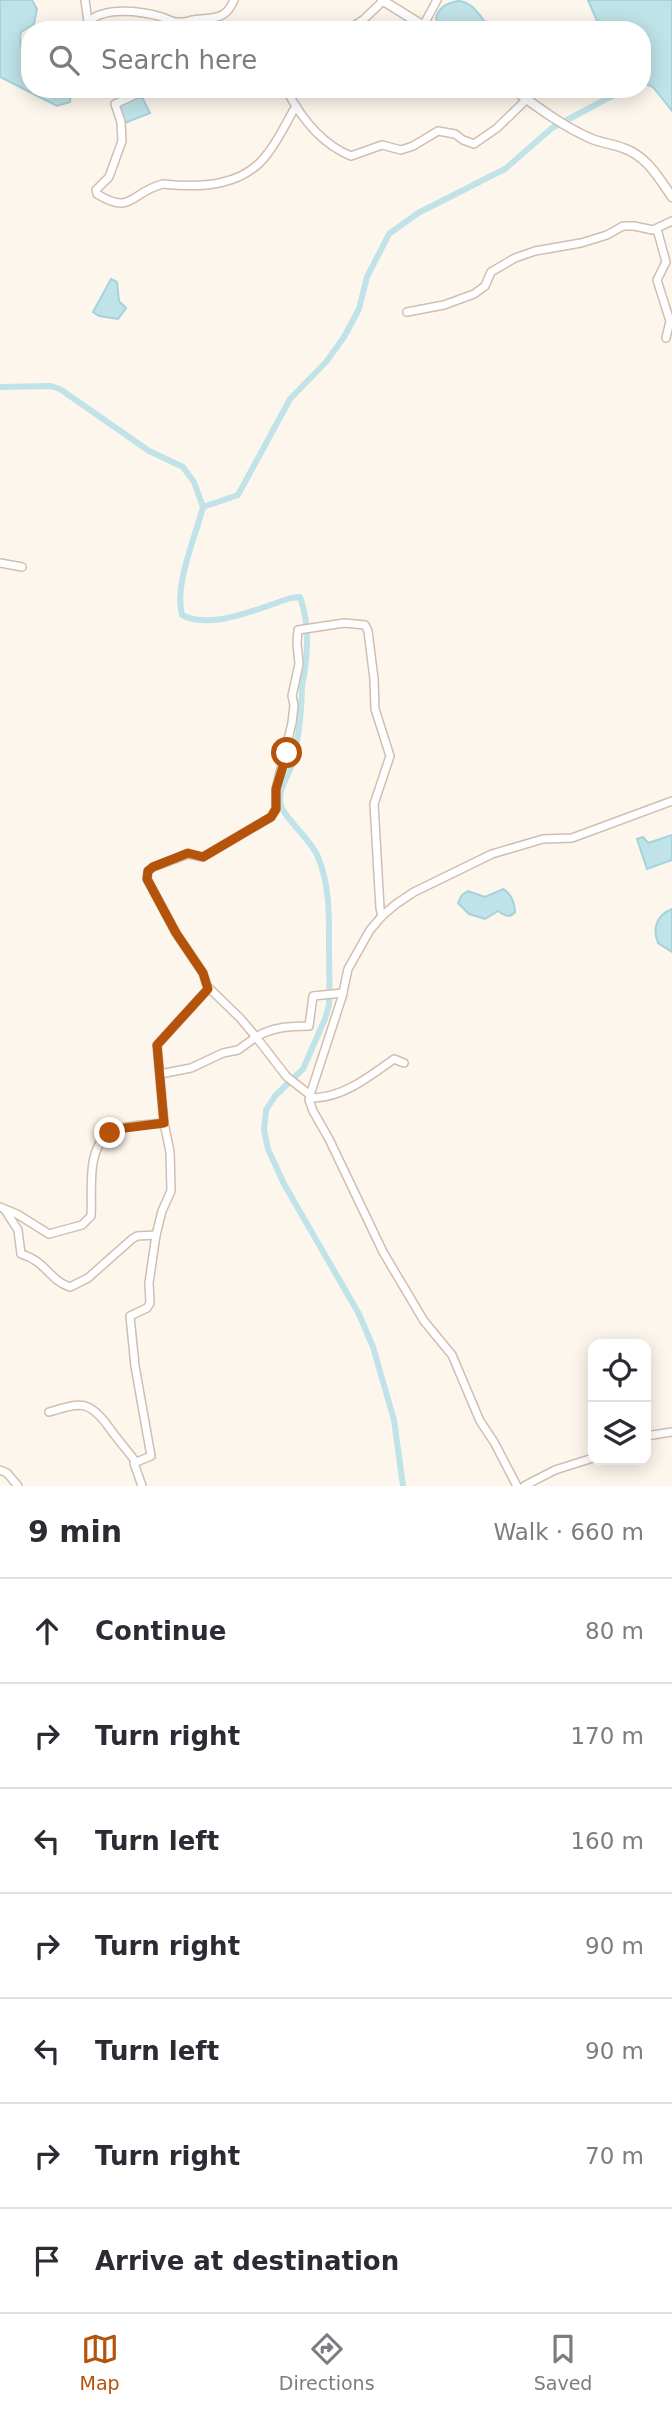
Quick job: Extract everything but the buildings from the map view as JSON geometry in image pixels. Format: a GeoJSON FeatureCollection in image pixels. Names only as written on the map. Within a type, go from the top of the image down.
{"type":"FeatureCollection","features":[{"type":"Feature","properties":{"kind":"street"},"geometry":{"type":"LineString","coordinates":[[85,0],[88,21]]}},
{"type":"Feature","properties":{"kind":"street"},"geometry":{"type":"LineString","coordinates":[[192,21],[222,16],[231,9],[234,0]]}},
{"type":"Feature","properties":{"kind":"street"},"geometry":{"type":"LineString","coordinates":[[362,21],[383,0],[415,21]]}},
{"type":"Feature","properties":{"kind":"street"},"geometry":{"type":"LineString","coordinates":[[428,21],[436,0]]}},
{"type":"Feature","properties":{"kind":"street"},"geometry":{"type":"LineString","coordinates":[[89,21],[97,15],[109,12],[163,17],[170,21]]}},
{"type":"Feature","properties":{"kind":"street"},"geometry":{"type":"LineString","coordinates":[[128,98],[115,104],[121,122],[122,141],[109,177],[96,190],[97,194],[115,204],[124,204],[163,184],[215,183],[247,174],[268,154],[296,106]]}},
{"type":"Feature","properties":{"kind":"street"},"geometry":{"type":"LineString","coordinates":[[291,98],[323,141],[351,156],[382,145],[401,150],[438,131],[455,134],[474,144],[497,128],[527,99],[591,138],[626,148],[640,157],[651,167],[672,197]]}},
{"type":"Feature","properties":{"kind":"street"},"geometry":{"type":"LineString","coordinates":[[407,312],[444,305],[474,294],[485,286],[492,272],[515,258],[581,243],[607,235],[623,226],[644,230],[657,229],[672,222]]}},
{"type":"Feature","properties":{"kind":"street"},"geometry":{"type":"LineString","coordinates":[[657,229],[666,262],[657,280],[670,321],[666,338]]}},
{"type":"Feature","properties":{"kind":"street"},"geometry":{"type":"LineString","coordinates":[[0,564],[22,566]]}},
{"type":"Feature","properties":{"kind":"street"},"geometry":{"type":"LineString","coordinates":[[382,916],[374,804],[390,756],[375,709],[368,631],[365,625],[355,622],[298,630],[299,664],[292,696],[292,723],[276,789],[276,809],[271,817],[203,857],[188,853],[153,867],[148,871],[147,879],[199,965],[208,987],[240,1018],[287,1077],[310,1096],[317,1119],[383,1252],[424,1321],[452,1355],[480,1421],[517,1486]]}},
{"type":"Feature","properties":{"kind":"street"},"geometry":{"type":"LineString","coordinates":[[310,1096],[348,969],[360,945],[382,916],[414,892],[492,855],[543,839],[572,838],[672,801]]}},
{"type":"Feature","properties":{"kind":"street"},"geometry":{"type":"LineString","coordinates":[[136,1462],[151,1456],[136,1376],[130,1316],[147,1308],[150,1303],[149,1283],[156,1235],[171,1191],[172,1180],[157,1045],[208,987]]}},
{"type":"Feature","properties":{"kind":"street"},"geometry":{"type":"LineString","coordinates":[[160,1074],[191,1068],[223,1053],[238,1050],[263,1032],[291,1026],[309,1026],[313,996],[343,993]]}},
{"type":"Feature","properties":{"kind":"street"},"geometry":{"type":"LineString","coordinates":[[310,1096],[325,1098],[345,1091],[394,1059],[404,1063]]}},
{"type":"Feature","properties":{"kind":"street"},"geometry":{"type":"LineString","coordinates":[[2,1208],[48,1234],[82,1225],[91,1216],[95,1156],[105,1139],[110,1133],[125,1128],[164,1123]]}},
{"type":"Feature","properties":{"kind":"street"},"geometry":{"type":"LineString","coordinates":[[2,1208],[18,1230],[21,1254],[33,1258],[60,1283],[70,1287],[88,1278],[136,1236],[156,1235]]}},
{"type":"Feature","properties":{"kind":"street"},"geometry":{"type":"LineString","coordinates":[[49,1412],[82,1405],[96,1410],[136,1462],[134,1463],[141,1484],[131,1486]]}},
{"type":"Feature","properties":{"kind":"street"},"geometry":{"type":"LineString","coordinates":[[651,1435],[672,1432]]}},
{"type":"Feature","properties":{"kind":"street"},"geometry":{"type":"LineString","coordinates":[[524,1486],[555,1470],[588,1460]]}},
{"type":"Feature","properties":{"kind":"street"},"geometry":{"type":"LineString","coordinates":[[0,1470],[7,1473],[18,1486]]}},
{"type":"Feature","properties":{"kind":"water"},"geometry":{"type":"Polygon","coordinates":[[[0,0],[32,0],[37,9],[35,21],[21,21],[21,88],[0,77],[0,0]]]}},
{"type":"Feature","properties":{"kind":"water"},"geometry":{"type":"Polygon","coordinates":[[[588,0],[672,0],[672,111],[651,86],[651,21],[597,21],[588,0]]]}},
{"type":"Feature","properties":{"kind":"water"},"geometry":{"type":"Polygon","coordinates":[[[458,1],[468,4],[484,21],[437,21],[439,11],[458,1]]]}},
{"type":"Feature","properties":{"kind":"water"},"geometry":{"type":"Polygon","coordinates":[[[41,98],[70,98],[70,102],[57,106],[41,98]]]}},
{"type":"Feature","properties":{"kind":"water"},"geometry":{"type":"Polygon","coordinates":[[[133,98],[141,98],[150,113],[125,123],[118,105],[133,98]]]}},
{"type":"Feature","properties":{"kind":"water"},"geometry":{"type":"Polygon","coordinates":[[[111,279],[117,282],[119,301],[126,308],[118,319],[99,316],[93,312],[111,279]]]}},
{"type":"Feature","properties":{"kind":"water"},"geometry":{"type":"Polygon","coordinates":[[[672,835],[672,860],[647,869],[637,839],[643,837],[648,843],[672,835]]]}},
{"type":"Feature","properties":{"kind":"water"},"geometry":{"type":"Polygon","coordinates":[[[503,889],[513,902],[515,912],[511,915],[507,916],[498,911],[485,919],[469,914],[458,903],[468,891],[485,897],[503,889]]]}},
{"type":"Feature","properties":{"kind":"water"},"geometry":{"type":"Polygon","coordinates":[[[672,909],[672,952],[658,943],[656,932],[659,918],[672,909]]]}},
{"type":"Feature","properties":{"kind":"waterway"},"geometry":{"type":"LineString","coordinates":[[403,1486],[394,1420],[373,1347],[359,1314],[284,1184],[268,1149],[264,1130],[266,1110],[275,1096],[303,1069],[329,1005],[329,912],[325,879],[314,850],[285,813],[280,801],[281,790],[293,761],[300,721],[307,650],[303,607],[300,597],[237,616],[194,619],[182,615],[180,603],[183,576],[203,507],[238,495],[290,399],[326,362],[344,337],[359,309],[367,277],[389,234],[418,213],[505,169],[552,128],[608,98]]}},
{"type":"Feature","properties":{"kind":"waterway"},"geometry":{"type":"LineString","coordinates":[[0,387],[51,386],[60,389],[149,451],[183,467],[194,482],[203,507]]}},
{"type":"Feature","properties":{"kind":"route"},"geometry":{"type":"LineString","coordinates":[[110,1133],[125,1128],[164,1123],[157,1045],[208,989],[194,957],[176,933],[158,901],[147,879],[148,871],[188,853],[203,857],[271,817],[276,809],[276,789],[287,753]]}}]}
